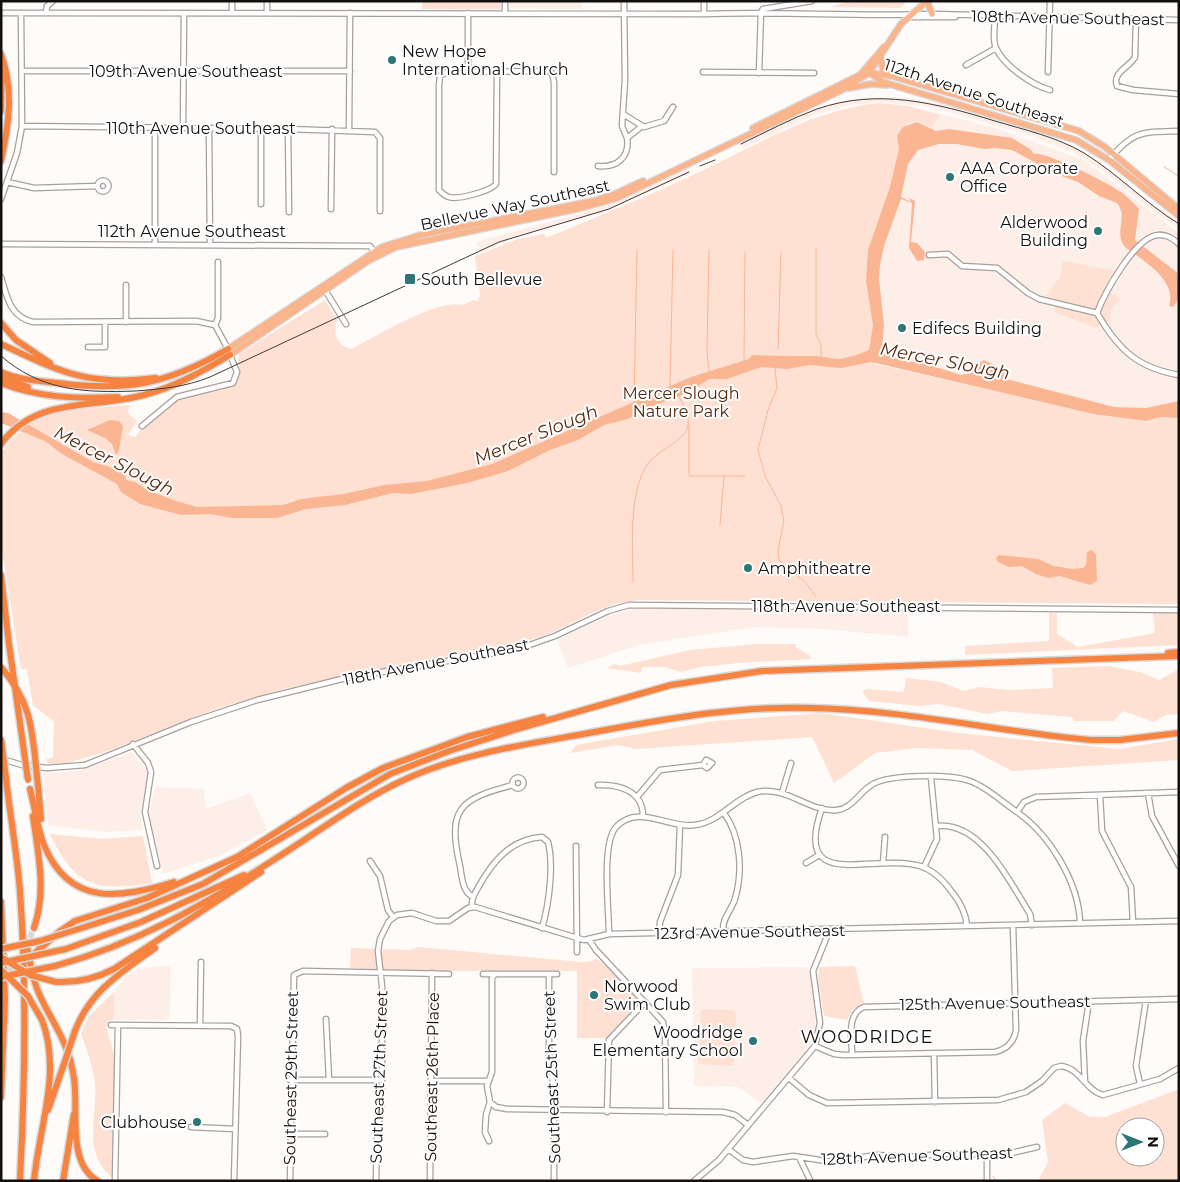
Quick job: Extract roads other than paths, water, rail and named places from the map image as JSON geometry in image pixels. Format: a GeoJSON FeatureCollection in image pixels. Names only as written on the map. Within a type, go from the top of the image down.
{"type":"FeatureCollection","features":[{"type":"Feature","properties":{"kind":"highway"},"geometry":{"type":"LineString","coordinates":[[1,54],[8,73],[9,92],[7,128],[1,161]]}},
{"type":"Feature","properties":{"kind":"highway"},"geometry":{"type":"LineString","coordinates":[[1,58],[3,89],[1,111]]}},
{"type":"Feature","properties":{"kind":"highway"},"geometry":{"type":"LineString","coordinates":[[1,323],[16,340],[34,354],[69,371],[99,378],[141,379]]}},
{"type":"Feature","properties":{"kind":"highway"},"geometry":{"type":"LineString","coordinates":[[1,344],[56,370],[76,377],[104,381],[141,379],[182,371]]}},
{"type":"Feature","properties":{"kind":"highway"},"geometry":{"type":"LineString","coordinates":[[1,372],[30,380],[112,388],[148,383],[202,364],[229,352]]}},
{"type":"Feature","properties":{"kind":"highway"},"geometry":{"type":"LineString","coordinates":[[1,444],[12,431],[32,416],[51,409],[124,400],[168,387],[229,352]]}},
{"type":"Feature","properties":{"kind":"highway"},"geometry":{"type":"LineString","coordinates":[[1,377],[54,393],[102,398]]}},
{"type":"Feature","properties":{"kind":"highway"},"geometry":{"type":"LineString","coordinates":[[1,383],[31,392],[61,397],[102,398],[142,394],[168,387]]}},
{"type":"Feature","properties":{"kind":"highway"},"geometry":{"type":"LineString","coordinates":[[1,575],[28,780],[43,842],[49,855],[63,874],[75,884],[105,895],[131,894],[200,875]]}},
{"type":"Feature","properties":{"kind":"highway"},"geometry":{"type":"LineString","coordinates":[[1,613],[9,644]]}},
{"type":"Feature","properties":{"kind":"highway"},"geometry":{"type":"LineString","coordinates":[[1127,658],[1179,652]]}},
{"type":"Feature","properties":{"kind":"highway"},"geometry":{"type":"LineString","coordinates":[[34,954],[59,932],[75,922],[147,898],[236,857],[346,788],[383,768],[481,733],[697,679],[762,671],[1179,656]]}},
{"type":"Feature","properties":{"kind":"highway"},"geometry":{"type":"LineString","coordinates":[[1,667],[16,685],[28,709],[42,825],[49,855]]}},
{"type":"Feature","properties":{"kind":"highway"},"geometry":{"type":"LineString","coordinates":[[1,949],[85,927],[138,910],[203,884],[240,864],[370,784],[390,774],[449,751],[604,703]]}},
{"type":"Feature","properties":{"kind":"highway"},"geometry":{"type":"LineString","coordinates":[[1,977],[92,956],[137,938],[191,911],[371,798],[409,778],[480,753],[697,714],[763,708],[865,711],[1079,739],[1152,738],[1179,733]]}},
{"type":"Feature","properties":{"kind":"highway"},"geometry":{"type":"LineString","coordinates":[[1,739],[21,913],[35,985],[67,1045],[75,1090],[77,1154],[83,1168],[98,1181]]}},
{"type":"Feature","properties":{"kind":"highway"},"geometry":{"type":"LineString","coordinates":[[30,789],[42,885],[40,907],[34,928]]}},
{"type":"Feature","properties":{"kind":"highway"},"geometry":{"type":"LineString","coordinates":[[1,957],[30,975],[56,982],[74,982],[100,977],[124,964],[207,910],[254,878],[294,846]]}},
{"type":"Feature","properties":{"kind":"highway"},"geometry":{"type":"LineString","coordinates":[[1,964],[66,949],[141,922],[274,860]]}},
{"type":"Feature","properties":{"kind":"highway"},"geometry":{"type":"LineString","coordinates":[[1,902],[6,999],[1,1097]]}},
{"type":"Feature","properties":{"kind":"highway"},"geometry":{"type":"LineString","coordinates":[[36,1163],[47,1116],[62,1067],[75,1031],[87,1006],[109,981],[207,910]]}},
{"type":"Feature","properties":{"kind":"highway"},"geometry":{"type":"LineString","coordinates":[[20,1181],[25,1070],[21,913]]}},
{"type":"Feature","properties":{"kind":"highway"},"geometry":{"type":"LineString","coordinates":[[1,970],[28,996],[42,1020],[48,1042],[51,1070],[34,1181]]}},
{"type":"Feature","properties":{"kind":"highway"},"geometry":{"type":"LineString","coordinates":[[63,1181],[74,1112],[75,1090]]}},
{"type":"Feature","properties":{"kind":"main road"},"geometry":{"type":"LineString","coordinates":[[927,1],[928,10],[932,14]]}},
{"type":"Feature","properties":{"kind":"main road","name":"Bellevue Way Southeast"},"geometry":{"type":"LineString","coordinates":[[229,352],[376,253],[404,239],[580,204],[615,194],[841,86],[868,72],[907,16],[927,1]]}},
{"type":"Feature","properties":{"kind":"main road","name":"Bellevue Way Southeast"},"geometry":{"type":"LineString","coordinates":[[376,253],[407,244],[582,208],[616,198],[840,91],[868,72],[881,57],[890,40]]}},
{"type":"Feature","properties":{"kind":"main road"},"geometry":{"type":"LineString","coordinates":[[881,57],[882,67],[889,75]]}},
{"type":"Feature","properties":{"kind":"main road","name":"112th Avenue Southeast"},"geometry":{"type":"LineString","coordinates":[[868,72],[889,75],[1072,128],[1097,142],[1177,205]]}},
{"type":"Feature","properties":{"kind":"main road","name":"112th Avenue Southeast"},"geometry":{"type":"LineString","coordinates":[[868,72],[879,80],[896,86],[1065,136],[1088,146],[1109,160],[1179,216]]}},
{"type":"Feature","properties":{"kind":"main road"},"geometry":{"type":"LineString","coordinates":[[840,91],[867,85],[896,86]]}},
{"type":"Feature","properties":{"kind":"main road"},"geometry":{"type":"LineString","coordinates":[[468,232],[481,224]]}},
{"type":"Feature","properties":{"kind":"main road","name":"Bellevue Way Southeast"},"geometry":{"type":"LineString","coordinates":[[229,352],[254,331],[323,288]]}},
{"type":"Feature","properties":{"kind":"street"},"geometry":{"type":"LineString","coordinates":[[46,13],[47,6],[53,1]]}},
{"type":"Feature","properties":{"kind":"street"},"geometry":{"type":"LineString","coordinates":[[232,1],[232,13]]}},
{"type":"Feature","properties":{"kind":"street"},"geometry":{"type":"LineString","coordinates":[[267,1],[267,13]]}},
{"type":"Feature","properties":{"kind":"street"},"geometry":{"type":"LineString","coordinates":[[505,1],[505,13]]}},
{"type":"Feature","properties":{"kind":"street"},"geometry":{"type":"LineString","coordinates":[[598,166],[614,163],[626,156],[628,148],[627,138],[622,126],[624,1]]}},
{"type":"Feature","properties":{"kind":"street"},"geometry":{"type":"LineString","coordinates":[[704,1],[704,14]]}},
{"type":"Feature","properties":{"kind":"street"},"geometry":{"type":"LineString","coordinates":[[759,73],[761,12],[763,8],[786,3],[812,1]]}},
{"type":"Feature","properties":{"kind":"street"},"geometry":{"type":"LineString","coordinates":[[1048,72],[1050,1]]}},
{"type":"Feature","properties":{"kind":"street"},"geometry":{"type":"LineString","coordinates":[[786,3],[786,14]]}},
{"type":"Feature","properties":{"kind":"street","name":"108th Avenue Southeast"},"geometry":{"type":"LineString","coordinates":[[2,12],[704,14],[761,12],[907,16],[945,19],[957,16]]}},
{"type":"Feature","properties":{"kind":"street"},"geometry":{"type":"LineString","coordinates":[[1,198],[22,126],[21,13]]}},
{"type":"Feature","properties":{"kind":"street"},"geometry":{"type":"LineString","coordinates":[[183,128],[184,13]]}},
{"type":"Feature","properties":{"kind":"street"},"geometry":{"type":"LineString","coordinates":[[349,130],[350,13]]}},
{"type":"Feature","properties":{"kind":"street"},"geometry":{"type":"LineString","coordinates":[[468,13],[468,71]]}},
{"type":"Feature","properties":{"kind":"street","name":"108th Avenue Southeast"},"geometry":{"type":"LineString","coordinates":[[907,16],[932,14],[1179,20]]}},
{"type":"Feature","properties":{"kind":"street"},"geometry":{"type":"LineString","coordinates":[[995,17],[996,48],[1024,78],[1035,85],[1050,90]]}},
{"type":"Feature","properties":{"kind":"street"},"geometry":{"type":"LineString","coordinates":[[1136,19],[1134,60],[1118,75],[1117,86],[1133,90],[1179,94]]}},
{"type":"Feature","properties":{"kind":"street"},"geometry":{"type":"LineString","coordinates":[[966,65],[996,48]]}},
{"type":"Feature","properties":{"kind":"street","name":"109th Avenue Southeast"},"geometry":{"type":"LineString","coordinates":[[23,71],[350,71]]}},
{"type":"Feature","properties":{"kind":"street"},"geometry":{"type":"LineString","coordinates":[[497,71],[496,184],[490,190],[455,198],[441,192],[438,186],[438,173],[439,85],[442,74],[468,71],[497,71],[548,72],[553,74],[554,172]]}},
{"type":"Feature","properties":{"kind":"street"},"geometry":{"type":"LineString","coordinates":[[703,72],[814,73]]}},
{"type":"Feature","properties":{"kind":"street"},"geometry":{"type":"LineString","coordinates":[[627,138],[641,127],[664,121],[673,107]]}},
{"type":"Feature","properties":{"kind":"street"},"geometry":{"type":"LineString","coordinates":[[623,114],[641,127]]}},
{"type":"Feature","properties":{"kind":"street","name":"110th Avenue Southeast"},"geometry":{"type":"LineString","coordinates":[[22,126],[156,129],[288,128],[375,132],[379,134],[380,211]]}},
{"type":"Feature","properties":{"kind":"street"},"geometry":{"type":"LineString","coordinates":[[209,128],[210,245]]}},
{"type":"Feature","properties":{"kind":"street"},"geometry":{"type":"LineString","coordinates":[[261,128],[261,204]]}},
{"type":"Feature","properties":{"kind":"street"},"geometry":{"type":"LineString","coordinates":[[288,128],[289,212]]}},
{"type":"Feature","properties":{"kind":"street"},"geometry":{"type":"LineString","coordinates":[[155,245],[156,129]]}},
{"type":"Feature","properties":{"kind":"street"},"geometry":{"type":"LineString","coordinates":[[331,209],[332,129]]}},
{"type":"Feature","properties":{"kind":"street"},"geometry":{"type":"LineString","coordinates":[[1109,160],[1136,135],[1148,132],[1179,131]]}},
{"type":"Feature","properties":{"kind":"street"},"geometry":{"type":"LineString","coordinates":[[7,182],[34,188],[97,186]]}},
{"type":"Feature","properties":{"kind":"street"},"geometry":{"type":"LineString","coordinates":[[1098,313],[1109,289],[1129,258],[1143,243],[1149,238],[1166,235],[1179,244]]}},
{"type":"Feature","properties":{"kind":"street","name":"112th Avenue Southeast"},"geometry":{"type":"LineString","coordinates":[[1,244],[370,246],[376,253]]}},
{"type":"Feature","properties":{"kind":"street"},"geometry":{"type":"LineString","coordinates":[[929,255],[948,254],[962,266],[997,268],[1028,293],[1055,304],[1098,313]]}},
{"type":"Feature","properties":{"kind":"street"},"geometry":{"type":"LineString","coordinates":[[215,325],[218,318],[218,262]]}},
{"type":"Feature","properties":{"kind":"street"},"geometry":{"type":"LineString","coordinates":[[1,277],[10,305],[22,319],[39,322],[196,321],[215,325]]}},
{"type":"Feature","properties":{"kind":"street"},"geometry":{"type":"LineString","coordinates":[[126,285],[126,322]]}},
{"type":"Feature","properties":{"kind":"street"},"geometry":{"type":"LineString","coordinates":[[323,288],[346,324]]}},
{"type":"Feature","properties":{"kind":"street"},"geometry":{"type":"LineString","coordinates":[[1098,313],[1103,323],[1133,359],[1147,367],[1179,375]]}},
{"type":"Feature","properties":{"kind":"street"},"geometry":{"type":"LineString","coordinates":[[88,348],[105,347],[105,322]]}},
{"type":"Feature","properties":{"kind":"street"},"geometry":{"type":"LineString","coordinates":[[142,426],[177,397],[233,383],[237,372],[215,325]]}},
{"type":"Feature","properties":{"kind":"street","name":"118th Avenue Southeast"},"geometry":{"type":"LineString","coordinates":[[1,758],[22,765],[73,767],[93,762],[133,744],[224,711],[292,691],[374,673],[524,647],[555,636],[608,611],[629,605],[1179,610]]}},
{"type":"Feature","properties":{"kind":"street"},"geometry":{"type":"LineString","coordinates":[[133,744],[148,763],[151,772],[145,812],[157,866]]}},
{"type":"Feature","properties":{"kind":"street"},"geometry":{"type":"LineString","coordinates":[[782,794],[791,763]]}},
{"type":"Feature","properties":{"kind":"street"},"geometry":{"type":"LineString","coordinates":[[637,797],[660,770],[703,764]]}},
{"type":"Feature","properties":{"kind":"street"},"geometry":{"type":"LineString","coordinates":[[609,934],[608,841],[612,832],[623,821],[643,816],[680,825],[706,823],[756,792],[763,791],[782,794],[822,808],[842,809],[866,788],[885,779],[900,776],[958,779],[972,782],[1017,812],[1042,833],[1053,850],[1078,900],[1080,923]]}},
{"type":"Feature","properties":{"kind":"street"},"geometry":{"type":"LineString","coordinates":[[924,867],[936,844],[937,826],[931,778]]}},
{"type":"Feature","properties":{"kind":"street"},"geometry":{"type":"LineString","coordinates":[[473,897],[464,888],[455,846],[454,831],[458,813],[476,796],[513,785]]}},
{"type":"Feature","properties":{"kind":"street"},"geometry":{"type":"LineString","coordinates":[[598,785],[617,785],[637,797],[643,806],[643,816]]}},
{"type":"Feature","properties":{"kind":"street"},"geometry":{"type":"LineString","coordinates":[[1017,812],[1024,802],[1032,798],[1179,792]]}},
{"type":"Feature","properties":{"kind":"street"},"geometry":{"type":"LineString","coordinates":[[1148,794],[1152,816],[1179,866]]}},
{"type":"Feature","properties":{"kind":"street"},"geometry":{"type":"LineString","coordinates":[[1100,795],[1102,832],[1132,887],[1133,922]]}},
{"type":"Feature","properties":{"kind":"street"},"geometry":{"type":"LineString","coordinates":[[822,808],[814,834],[819,855],[837,864],[904,863],[924,867],[937,876],[955,895],[966,916],[967,926]]}},
{"type":"Feature","properties":{"kind":"street"},"geometry":{"type":"LineString","coordinates":[[724,813],[735,831],[738,867],[736,895],[723,925],[724,931]]}},
{"type":"Feature","properties":{"kind":"street"},"geometry":{"type":"LineString","coordinates":[[659,933],[660,922],[678,876],[680,825]]}},
{"type":"Feature","properties":{"kind":"street"},"geometry":{"type":"LineString","coordinates":[[937,826],[947,825],[960,828],[989,853],[1030,914],[1032,924]]}},
{"type":"Feature","properties":{"kind":"street"},"geometry":{"type":"LineString","coordinates":[[883,863],[885,837]]}},
{"type":"Feature","properties":{"kind":"street"},"geometry":{"type":"LineString","coordinates":[[450,974],[382,973],[378,945],[385,926],[393,917],[412,913],[436,920],[449,921],[472,907],[473,897],[499,856],[535,838],[546,839],[549,851],[549,899],[542,928]]}},
{"type":"Feature","properties":{"kind":"street"},"geometry":{"type":"LineString","coordinates":[[576,846],[577,952]]}},
{"type":"Feature","properties":{"kind":"street"},"geometry":{"type":"LineString","coordinates":[[806,863],[819,855]]}},
{"type":"Feature","properties":{"kind":"street"},"geometry":{"type":"LineString","coordinates":[[370,861],[380,876],[388,910],[393,917]]}},
{"type":"Feature","properties":{"kind":"street","name":"123rd Avenue Southeast"},"geometry":{"type":"LineString","coordinates":[[472,907],[576,938],[589,940],[609,934],[1179,921]]}},
{"type":"Feature","properties":{"kind":"street"},"geometry":{"type":"LineString","coordinates":[[815,1046],[838,1055],[995,1052],[1010,1044],[1016,1030],[1013,925]]}},
{"type":"Feature","properties":{"kind":"street"},"geometry":{"type":"LineString","coordinates":[[694,1181],[708,1172],[815,1046],[820,1024],[813,970],[830,929]]}},
{"type":"Feature","properties":{"kind":"street"},"geometry":{"type":"LineString","coordinates":[[589,940],[596,950],[663,1022],[666,1032],[666,1112]]}},
{"type":"Feature","properties":{"kind":"street"},"geometry":{"type":"LineString","coordinates":[[200,1025],[201,962]]}},
{"type":"Feature","properties":{"kind":"street","name":"Southeast 29th Street"},"geometry":{"type":"LineString","coordinates":[[290,1181],[290,1080],[294,975],[303,971],[382,973]]}},
{"type":"Feature","properties":{"kind":"street","name":"Southeast 27th Street"},"geometry":{"type":"LineString","coordinates":[[376,1181],[377,1133],[381,1109],[382,1080],[382,973]]}},
{"type":"Feature","properties":{"kind":"street","name":"Southeast 26th Place"},"geometry":{"type":"LineString","coordinates":[[430,1181],[432,973]]}},
{"type":"Feature","properties":{"kind":"street"},"geometry":{"type":"LineString","coordinates":[[483,974],[556,974]]}},
{"type":"Feature","properties":{"kind":"street"},"geometry":{"type":"LineString","coordinates":[[495,974],[492,978],[492,1072],[488,1081],[487,1092],[490,1102],[496,1107],[507,1109],[607,1112],[723,1112],[735,1116],[748,1125]]}},
{"type":"Feature","properties":{"kind":"street","name":"Southeast 25th Street"},"geometry":{"type":"LineString","coordinates":[[549,974],[549,1056],[553,1073],[554,1181]]}},
{"type":"Feature","properties":{"kind":"street","name":"125th Avenue Southeast"},"geometry":{"type":"LineString","coordinates":[[852,1054],[852,1019],[856,1011],[864,1007],[1179,999]]}},
{"type":"Feature","properties":{"kind":"street"},"geometry":{"type":"LineString","coordinates":[[1140,1084],[1136,1066],[1146,1000]]}},
{"type":"Feature","properties":{"kind":"street"},"geometry":{"type":"LineString","coordinates":[[607,1112],[609,1040],[617,1029],[645,1002]]}},
{"type":"Feature","properties":{"kind":"street"},"geometry":{"type":"LineString","coordinates":[[1086,1082],[1083,1041],[1088,1002]]}},
{"type":"Feature","properties":{"kind":"street"},"geometry":{"type":"LineString","coordinates":[[326,1019],[329,1080]]}},
{"type":"Feature","properties":{"kind":"street"},"geometry":{"type":"LineString","coordinates":[[111,1025],[200,1025],[231,1026],[236,1029],[238,1036],[234,1181]]}},
{"type":"Feature","properties":{"kind":"street"},"geometry":{"type":"LineString","coordinates":[[116,1181],[118,1025]]}},
{"type":"Feature","properties":{"kind":"street"},"geometry":{"type":"LineString","coordinates":[[934,1053],[935,1102]]}},
{"type":"Feature","properties":{"kind":"street"},"geometry":{"type":"LineString","coordinates":[[788,1078],[809,1095],[827,1103],[935,1102],[1010,1098],[1034,1088],[1054,1068],[1061,1066],[1068,1067],[1086,1082],[1094,1092],[1103,1095],[1167,1076],[1179,1068]]}},
{"type":"Feature","properties":{"kind":"street"},"geometry":{"type":"LineString","coordinates":[[290,1080],[382,1080]]}},
{"type":"Feature","properties":{"kind":"street"},"geometry":{"type":"LineString","coordinates":[[432,1081],[488,1081]]}},
{"type":"Feature","properties":{"kind":"street"},"geometry":{"type":"LineString","coordinates":[[489,1141],[485,1132],[486,1115],[490,1102]]}},
{"type":"Feature","properties":{"kind":"street"},"geometry":{"type":"LineString","coordinates":[[191,1127],[235,1129]]}},
{"type":"Feature","properties":{"kind":"street"},"geometry":{"type":"LineString","coordinates":[[290,1134],[325,1134]]}},
{"type":"Feature","properties":{"kind":"street","name":"128th Avenue Southeast"},"geometry":{"type":"LineString","coordinates":[[728,1149],[744,1160],[753,1162],[788,1157],[833,1162],[876,1155],[910,1157],[940,1154],[1013,1154],[1037,1147]]}},
{"type":"Feature","properties":{"kind":"street"},"geometry":{"type":"LineString","coordinates":[[986,1155],[986,1181]]}},
{"type":"Feature","properties":{"kind":"street"},"geometry":{"type":"LineString","coordinates":[[798,1157],[810,1180]]}},
{"type":"Feature","properties":{"kind":"waterway"},"geometry":{"type":"LineString","coordinates":[[1164,167],[1179,176]]}},
{"type":"Feature","properties":{"kind":"waterway"},"geometry":{"type":"LineString","coordinates":[[816,248],[816,334],[821,345],[821,357]]}},
{"type":"Feature","properties":{"kind":"waterway"},"geometry":{"type":"LineString","coordinates":[[634,404],[637,250]]}},
{"type":"Feature","properties":{"kind":"waterway"},"geometry":{"type":"LineString","coordinates":[[670,386],[673,250]]}},
{"type":"Feature","properties":{"kind":"waterway"},"geometry":{"type":"LineString","coordinates":[[709,250],[707,352],[709,372]]}},
{"type":"Feature","properties":{"kind":"waterway"},"geometry":{"type":"LineString","coordinates":[[744,361],[745,252]]}},
{"type":"Feature","properties":{"kind":"waterway"},"geometry":{"type":"LineString","coordinates":[[778,349],[781,252]]}},
{"type":"Feature","properties":{"kind":"waterway"},"geometry":{"type":"LineString","coordinates":[[775,368],[777,388],[768,410],[758,450],[765,476],[781,506],[784,520],[778,551],[779,560],[806,583],[816,597]]}},
{"type":"Feature","properties":{"kind":"waterway"},"geometry":{"type":"LineString","coordinates":[[633,582],[632,538],[637,491],[641,477],[651,460],[680,438],[687,429],[688,416],[679,397]]}},
{"type":"Feature","properties":{"kind":"waterway"},"geometry":{"type":"LineString","coordinates":[[689,425],[689,476],[745,476]]}},
{"type":"Feature","properties":{"kind":"waterway"},"geometry":{"type":"LineString","coordinates":[[720,525],[724,476]]}},
{"type":"Feature","properties":{"kind":"waterway"},"geometry":{"type":"LineString","coordinates":[[993,1176],[996,1181]]}},
{"type":"Feature","properties":{"kind":"tunnel"},"geometry":{"type":"LineString","coordinates":[[26,946],[34,928]]}},
{"type":"Feature","properties":{"kind":"tunnel"},"geometry":{"type":"LineString","coordinates":[[2,977],[17,961]]}},
{"type":"Feature","properties":{"kind":"tram line"},"geometry":{"type":"LineString","coordinates":[[741,144],[807,113],[840,103],[862,99],[885,99],[929,104],[973,114],[1052,138],[1074,147],[1096,161],[1179,224]]}},
{"type":"Feature","properties":{"kind":"tram line"},"geometry":{"type":"LineString","coordinates":[[700,166],[715,160]]}},
{"type":"Feature","properties":{"kind":"tram line"},"geometry":{"type":"LineString","coordinates":[[1,356],[16,368],[32,377],[48,383],[81,390],[135,391],[192,383],[210,377],[499,242],[609,209],[689,172]]}},
{"type":"Feature","properties":{"kind":"place","name":"New Hope International Church"},"geometry":{"type":"Point","coordinates":[392,60]}},
{"type":"Feature","properties":{"kind":"place","name":"AAA Corporate Office"},"geometry":{"type":"Point","coordinates":[950,177]}},
{"type":"Feature","properties":{"kind":"place","name":"Alderwood Building"},"geometry":{"type":"Point","coordinates":[1098,231]}},
{"type":"Feature","properties":{"kind":"place","name":"South Bellevue"},"geometry":{"type":"Point","coordinates":[410,279]}},
{"type":"Feature","properties":{"kind":"place","name":"Edifecs Building"},"geometry":{"type":"Point","coordinates":[902,328]}},
{"type":"Feature","properties":{"kind":"place","name":"Amphitheatre"},"geometry":{"type":"Point","coordinates":[748,568]}},
{"type":"Feature","properties":{"kind":"place","name":"Norwood Swim Club"},"geometry":{"type":"Point","coordinates":[594,995]}},
{"type":"Feature","properties":{"kind":"place","name":"Woodridge Elementary School"},"geometry":{"type":"Point","coordinates":[753,1041]}},
{"type":"Feature","properties":{"kind":"place","name":"Clubhouse"},"geometry":{"type":"Point","coordinates":[197,1122]}},
{"type":"Feature","properties":{"kind":"district","name":"WOODRIDGE"},"geometry":{"type":"Point","coordinates":[867,1037]}},
{"type":"Feature","properties":{"kind":"water label","name":"Mercer Slough"},"geometry":{"type":"Point","coordinates":[945,361]}},
{"type":"Feature","properties":{"kind":"water label","name":"Mercer Slough"},"geometry":{"type":"Point","coordinates":[536,435]}},
{"type":"Feature","properties":{"kind":"water label","name":"Mercer Slough"},"geometry":{"type":"Point","coordinates":[114,461]}},
{"type":"Feature","properties":{"kind":"park label","name":"Mercer Slough Nature Park"},"geometry":{"type":"Point","coordinates":[681,402]}}]}
